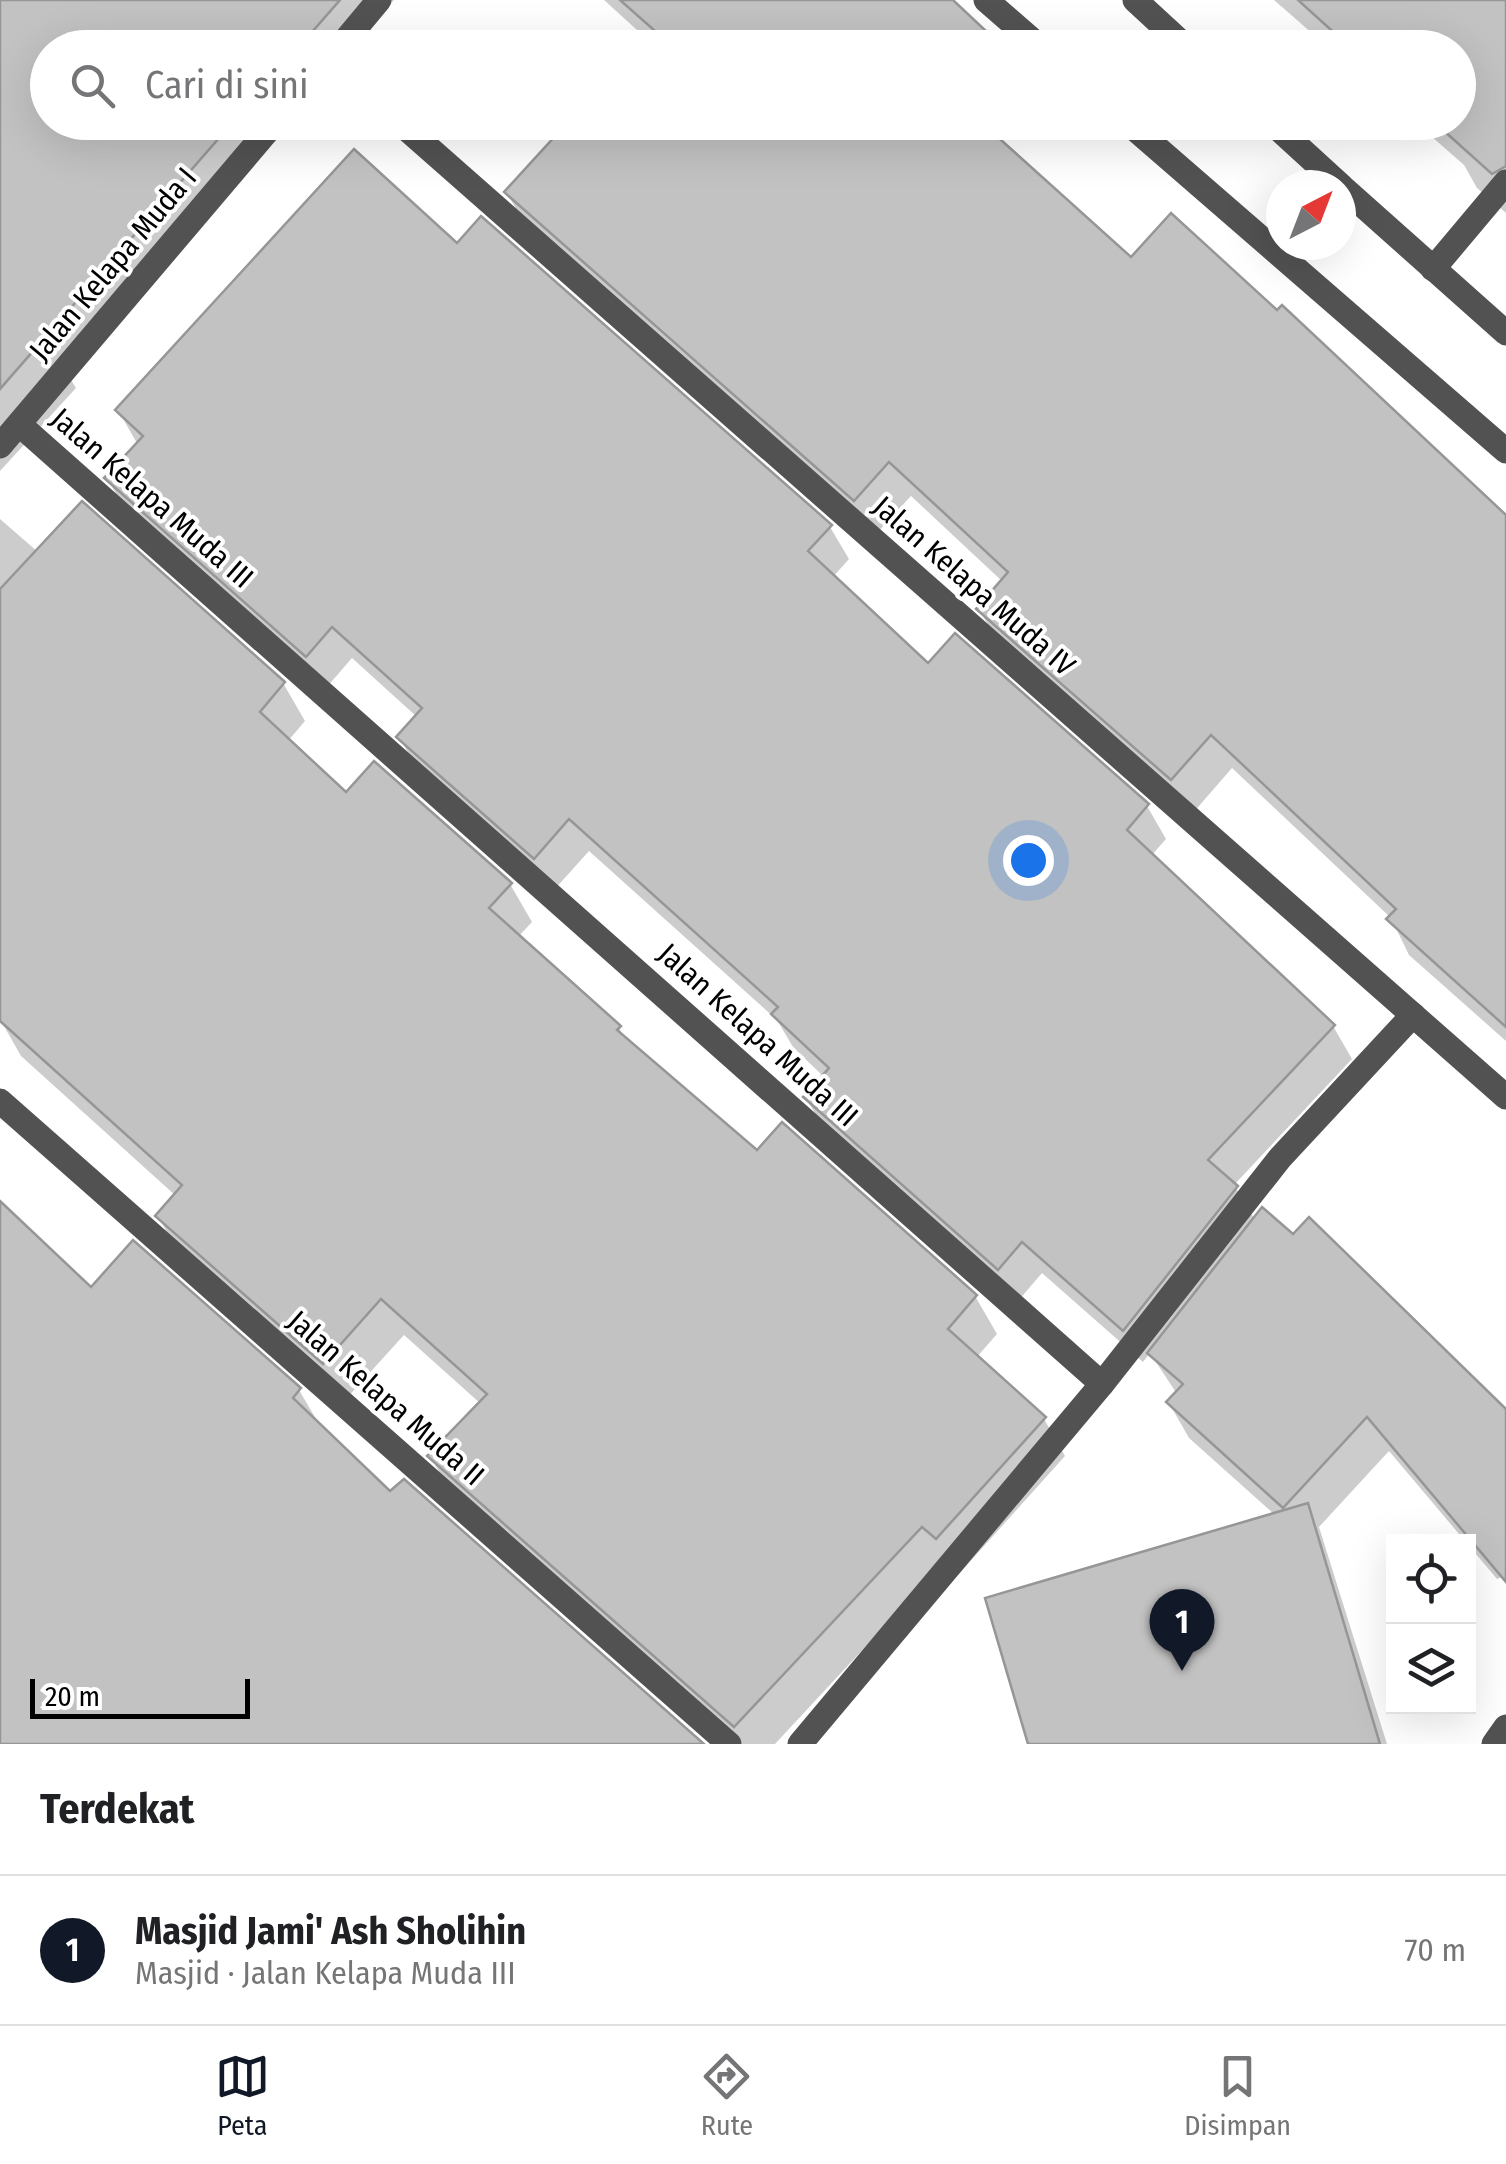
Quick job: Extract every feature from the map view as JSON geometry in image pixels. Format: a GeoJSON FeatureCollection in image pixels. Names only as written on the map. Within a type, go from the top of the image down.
{"type":"FeatureCollection","features":[{"type":"Feature","properties":{"kind":"street"},"geometry":{"type":"LineString","coordinates":[[354,30],[380,0]]}},
{"type":"Feature","properties":{"kind":"street"},"geometry":{"type":"LineString","coordinates":[[986,0],[1020,30]]}},
{"type":"Feature","properties":{"kind":"street"},"geometry":{"type":"LineString","coordinates":[[1134,0],[1167,30]]}},
{"type":"Feature","properties":{"kind":"street","name":"Jalan Kelapa Muda I"},"geometry":{"type":"LineString","coordinates":[[0,446],[260,140]]}},
{"type":"Feature","properties":{"kind":"street","name":"Jalan Kelapa Muda IV"},"geometry":{"type":"LineString","coordinates":[[419,140],[1506,1097]]}},
{"type":"Feature","properties":{"kind":"street"},"geometry":{"type":"LineString","coordinates":[[1148,140],[1506,452]]}},
{"type":"Feature","properties":{"kind":"street"},"geometry":{"type":"LineString","coordinates":[[1290,140],[1322,170]]}},
{"type":"Feature","properties":{"kind":"street"},"geometry":{"type":"LineString","coordinates":[[1434,269],[1506,182]]}},
{"type":"Feature","properties":{"kind":"street"},"geometry":{"type":"LineString","coordinates":[[1356,200],[1506,333]]}},
{"type":"Feature","properties":{"kind":"street","name":"Jalan Kelapa Muda III"},"geometry":{"type":"LineString","coordinates":[[20,424],[1102,1384]]}},
{"type":"Feature","properties":{"kind":"street"},"geometry":{"type":"LineString","coordinates":[[800,1744],[1102,1384],[1280,1158],[1412,1015]]}},
{"type":"Feature","properties":{"kind":"street","name":"Jalan Kelapa Muda II"},"geometry":{"type":"LineString","coordinates":[[0,1101],[729,1744]]}},
{"type":"Feature","properties":{"kind":"street"},"geometry":{"type":"LineString","coordinates":[[1494,1744],[1506,1727]]}},
{"type":"Feature","properties":{"kind":"building"},"geometry":{"type":"Polygon","coordinates":[[[0,0],[340,0],[314,30],[30,30],[30,140],[217,140],[0,389],[0,0]]]}},
{"type":"Feature","properties":{"kind":"building"},"geometry":{"type":"Polygon","coordinates":[[[620,0],[953,0],[985,30],[654,30],[620,0]]]}},
{"type":"Feature","properties":{"kind":"building"},"geometry":{"type":"Polygon","coordinates":[[[1298,0],[1506,0],[1506,166],[1492,174],[1454,140],[1476,140],[1476,30],[1331,30],[1298,0]]]}},
{"type":"Feature","properties":{"kind":"building"},"geometry":{"type":"Polygon","coordinates":[[[552,140],[1001,140],[1131,257],[1171,213],[1277,310],[1282,305],[1506,515],[1506,1027],[1386,919],[1396,909],[1211,735],[1171,780],[976,609],[1008,572],[889,462],[854,501],[504,192],[552,140]]]}},
{"type":"Feature","properties":{"kind":"building"},"geometry":{"type":"Polygon","coordinates":[[[354,149],[457,243],[481,216],[832,525],[808,551],[928,663],[955,633],[1149,804],[1127,830],[1335,1025],[1208,1160],[1238,1186],[1123,1331],[1022,1242],[998,1270],[803,1097],[829,1068],[771,1014],[778,1007],[569,819],[534,859],[396,737],[422,708],[332,627],[306,657],[104,478],[143,436],[115,410],[354,149]]]}},
{"type":"Feature","properties":{"kind":"building"},"geometry":{"type":"Polygon","coordinates":[[[82,501],[285,682],[260,712],[346,792],[374,761],[512,883],[489,908],[621,1026],[617,1030],[757,1150],[782,1122],[977,1295],[948,1329],[1046,1417],[936,1539],[922,1527],[734,1727],[427,1456],[487,1394],[381,1299],[323,1364],[155,1216],[182,1185],[0,1021],[0,589],[82,501]]]}},
{"type":"Feature","properties":{"kind":"building"},"geometry":{"type":"Polygon","coordinates":[[[0,1201],[91,1287],[133,1240],[301,1388],[293,1398],[390,1491],[404,1479],[704,1744],[0,1744],[0,1201]]]}},
{"type":"Feature","properties":{"kind":"building"},"geometry":{"type":"Polygon","coordinates":[[[1262,1207],[1293,1234],[1309,1217],[1506,1409],[1506,1582],[1476,1546],[1476,1534],[1466,1534],[1367,1417],[1283,1508],[1166,1402],[1183,1384],[1147,1353],[1262,1207]]]}},
{"type":"Feature","properties":{"kind":"building"},"geometry":{"type":"Polygon","coordinates":[[[1308,1503],[1380,1744],[1028,1744],[985,1598],[1308,1503]]]}},
{"type":"Feature","properties":{"kind":"place","name":"Masjid Jami' Ash Sholihin"},"geometry":{"type":"Point","coordinates":[1182,1671]}}]}
